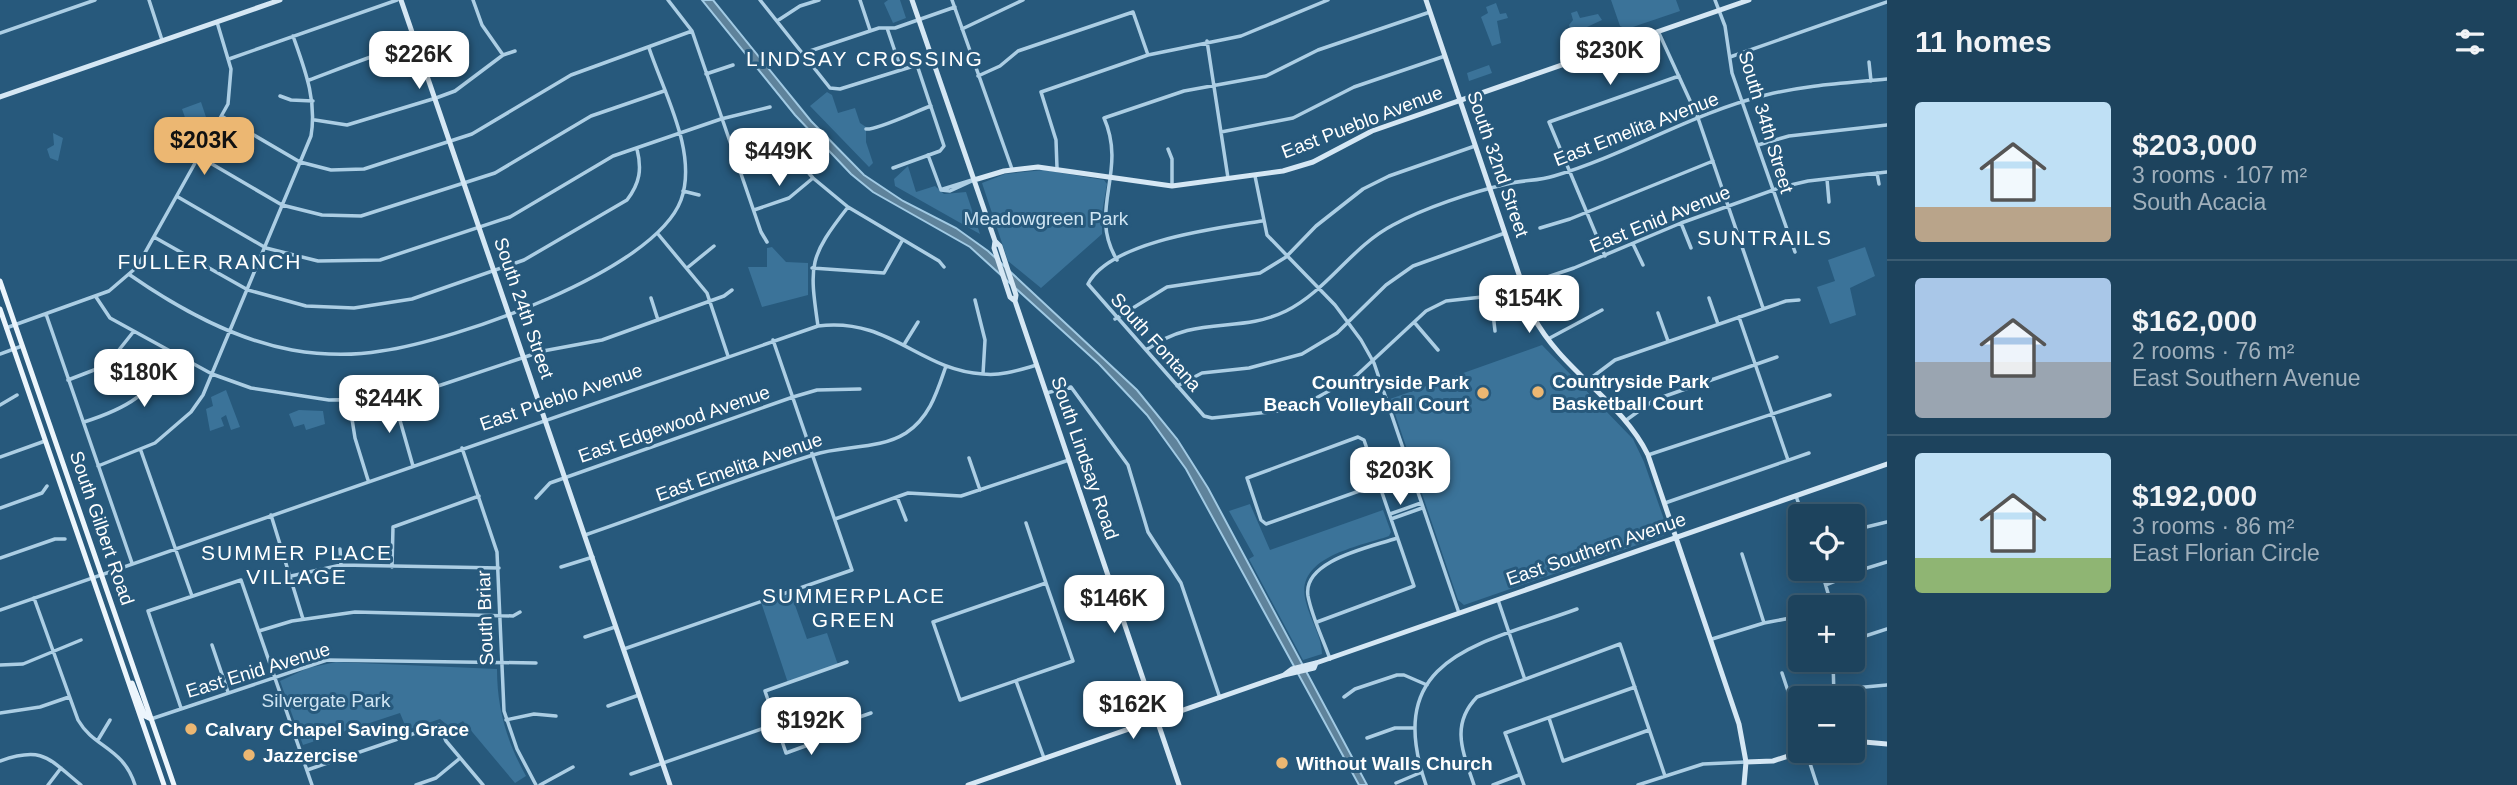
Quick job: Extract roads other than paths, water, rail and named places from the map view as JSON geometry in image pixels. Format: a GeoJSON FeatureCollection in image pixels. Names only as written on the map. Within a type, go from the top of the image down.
{"type":"FeatureCollection","features":[{"type":"Feature","properties":{"kind":"main road","name":"South Gilbert Road"},"geometry":{"type":"LineString","coordinates":[[0,281],[164,785]]}},
{"type":"Feature","properties":{"kind":"main road","name":"South Gilbert Road"},"geometry":{"type":"LineString","coordinates":[[0,309],[45,441],[174,785]]}},
{"type":"Feature","properties":{"kind":"main road"},"geometry":{"type":"LineString","coordinates":[[128,678],[135,687],[146,718],[151,719]]}},
{"type":"Feature","properties":{"kind":"street"},"geometry":{"type":"LineString","coordinates":[[0,33],[95,0]]}},
{"type":"Feature","properties":{"kind":"street"},"geometry":{"type":"LineString","coordinates":[[149,0],[162,40]]}},
{"type":"Feature","properties":{"kind":"street"},"geometry":{"type":"LineString","coordinates":[[0,97],[280,0]]}},
{"type":"Feature","properties":{"kind":"street"},"geometry":{"type":"LineString","coordinates":[[229,59],[399,0]]}},
{"type":"Feature","properties":{"kind":"street","name":"South 24th Street"},"geometry":{"type":"LineString","coordinates":[[399,0],[436,98],[670,785]]}},
{"type":"Feature","properties":{"kind":"street"},"geometry":{"type":"LineString","coordinates":[[473,0],[486,33],[503,55]]}},
{"type":"Feature","properties":{"kind":"street"},"geometry":{"type":"LineString","coordinates":[[668,0],[692,31],[721,119],[767,242]]}},
{"type":"Feature","properties":{"kind":"street"},"geometry":{"type":"LineString","coordinates":[[777,21],[800,6],[819,0]]}},
{"type":"Feature","properties":{"kind":"street"},"geometry":{"type":"LineString","coordinates":[[860,0],[870,30]]}},
{"type":"Feature","properties":{"kind":"street","name":"South Lindsay Road"},"geometry":{"type":"LineString","coordinates":[[912,0],[995,241],[1015,290],[1015,301]]}},
{"type":"Feature","properties":{"kind":"street"},"geometry":{"type":"LineString","coordinates":[[952,0],[1012,169]]}},
{"type":"Feature","properties":{"kind":"street"},"geometry":{"type":"LineString","coordinates":[[962,29],[1023,0]]}},
{"type":"Feature","properties":{"kind":"street"},"geometry":{"type":"LineString","coordinates":[[1058,168],[1054,128],[1041,92],[1148,55],[1241,36],[1328,0]]}},
{"type":"Feature","properties":{"kind":"street","name":"South 32nd Street"},"geometry":{"type":"LineString","coordinates":[[1426,0],[1533,316],[1547,340],[1625,421],[1648,456],[1739,723],[1746,762],[1744,785]]}},
{"type":"Feature","properties":{"kind":"street","name":"South 34th Street"},"geometry":{"type":"LineString","coordinates":[[1715,0],[1720,10],[1742,102],[1794,252]]}},
{"type":"Feature","properties":{"kind":"street","name":"East Pueblo Avenue"},"geometry":{"type":"LineString","coordinates":[[928,155],[941,190],[950,191],[974,180],[1012,169],[1058,168],[1172,186],[1255,176],[1312,162],[1372,131],[1749,0]]}},
{"type":"Feature","properties":{"kind":"street"},"geometry":{"type":"LineString","coordinates":[[763,1],[834,89],[917,65],[943,148],[893,168]]}},
{"type":"Feature","properties":{"kind":"street"},"geometry":{"type":"LineString","coordinates":[[1730,57],[1887,2]]}},
{"type":"Feature","properties":{"kind":"street"},"geometry":{"type":"LineString","coordinates":[[803,53],[870,30],[919,20],[955,8]]}},
{"type":"Feature","properties":{"kind":"street"},"geometry":{"type":"LineString","coordinates":[[978,76],[1000,66],[1018,51],[1133,12],[1148,55]]}},
{"type":"Feature","properties":{"kind":"street"},"geometry":{"type":"LineString","coordinates":[[1262,221],[1187,232],[1153,243],[1117,260],[1104,233],[1112,177],[1113,143],[1104,118],[1184,91],[1266,76],[1318,50],[1430,12]]}},
{"type":"Feature","properties":{"kind":"street"},"geometry":{"type":"LineString","coordinates":[[6,328],[96,296],[116,287],[130,275],[223,117],[232,84],[229,59],[218,22]]}},
{"type":"Feature","properties":{"kind":"street"},"geometry":{"type":"LineString","coordinates":[[887,28],[901,69]]}},
{"type":"Feature","properties":{"kind":"street"},"geometry":{"type":"LineString","coordinates":[[223,117],[300,162],[331,170],[364,169],[484,127],[571,75],[692,31]]}},
{"type":"Feature","properties":{"kind":"street"},"geometry":{"type":"LineString","coordinates":[[1658,31],[1698,118],[1763,309]]}},
{"type":"Feature","properties":{"kind":"street"},"geometry":{"type":"LineString","coordinates":[[98,466],[141,451],[191,412],[231,333],[311,136],[313,101],[309,80],[293,37]]}},
{"type":"Feature","properties":{"kind":"street"},"geometry":{"type":"LineString","coordinates":[[309,80],[416,43],[434,40]]}},
{"type":"Feature","properties":{"kind":"street"},"geometry":{"type":"LineString","coordinates":[[1207,41],[1228,180]]}},
{"type":"Feature","properties":{"kind":"street"},"geometry":{"type":"LineString","coordinates":[[130,275],[231,333],[290,350],[356,354],[423,342],[555,298],[658,234],[675,212],[683,191],[685,159],[649,48]]}},
{"type":"Feature","properties":{"kind":"street"},"geometry":{"type":"LineString","coordinates":[[314,120],[347,125],[436,98],[455,91],[503,55],[514,51]]}},
{"type":"Feature","properties":{"kind":"street"},"geometry":{"type":"LineString","coordinates":[[1221,132],[1293,118],[1353,87],[1445,56]]}},
{"type":"Feature","properties":{"kind":"street"},"geometry":{"type":"LineString","coordinates":[[1869,62],[1871,81]]}},
{"type":"Feature","properties":{"kind":"street"},"geometry":{"type":"LineString","coordinates":[[706,74],[733,65]]}},
{"type":"Feature","properties":{"kind":"street"},"geometry":{"type":"LineString","coordinates":[[1605,256],[1549,122],[1679,76]]}},
{"type":"Feature","properties":{"kind":"street"},"geometry":{"type":"LineString","coordinates":[[1819,78],[1820,86]]}},
{"type":"Feature","properties":{"kind":"street","name":"East Emelita Avenue"},"geometry":{"type":"LineString","coordinates":[[1146,351],[1164,337],[1186,329],[1273,316],[1319,289],[1351,256],[1384,230],[1410,217],[1490,189],[1551,177],[1698,118],[1765,95],[1887,79]]}},
{"type":"Feature","properties":{"kind":"street"},"geometry":{"type":"LineString","coordinates":[[201,157],[282,205],[322,215],[361,216],[495,173],[591,116],[664,91]]}},
{"type":"Feature","properties":{"kind":"street"},"geometry":{"type":"LineString","coordinates":[[280,96],[313,101]]}},
{"type":"Feature","properties":{"kind":"street"},"geometry":{"type":"LineString","coordinates":[[866,129],[877,130],[888,121],[931,106]]}},
{"type":"Feature","properties":{"kind":"street"},"geometry":{"type":"LineString","coordinates":[[178,197],[266,248],[318,261],[359,262],[402,255],[480,228],[516,214],[598,163],[721,119],[770,107]]}},
{"type":"Feature","properties":{"kind":"street"},"geometry":{"type":"LineString","coordinates":[[1757,146],[1790,136],[1887,125]]}},
{"type":"Feature","properties":{"kind":"street"},"geometry":{"type":"LineString","coordinates":[[1115,318],[1154,292],[1167,287],[1261,273],[1286,257],[1316,226],[1363,189],[1389,176],[1475,146]]}},
{"type":"Feature","properties":{"kind":"street"},"geometry":{"type":"LineString","coordinates":[[154,237],[248,290],[306,306],[354,308],[412,299],[524,260],[627,200],[635,189],[641,169],[637,148]]}},
{"type":"Feature","properties":{"kind":"street"},"geometry":{"type":"LineString","coordinates":[[1168,149],[1172,159],[1172,186]]}},
{"type":"Feature","properties":{"kind":"street"},"geometry":{"type":"LineString","coordinates":[[737,164],[762,156],[790,152],[813,178],[848,207],[939,261],[944,267]]}},
{"type":"Feature","properties":{"kind":"street"},"geometry":{"type":"LineString","coordinates":[[1540,228],[1586,213],[1713,161]]}},
{"type":"Feature","properties":{"kind":"street","name":"East Enid Avenue"},"geometry":{"type":"LineString","coordinates":[[1207,417],[1278,411],[1308,402],[1374,363],[1426,311],[1446,301],[1491,296],[1523,286],[1772,190],[1827,178],[1887,172]]}},
{"type":"Feature","properties":{"kind":"street"},"geometry":{"type":"LineString","coordinates":[[1877,173],[1879,184]]}},
{"type":"Feature","properties":{"kind":"street"},"geometry":{"type":"LineString","coordinates":[[1255,176],[1262,221],[1267,235],[1349,323],[1374,363],[1459,613]]}},
{"type":"Feature","properties":{"kind":"street"},"geometry":{"type":"LineString","coordinates":[[754,210],[789,198],[813,178]]}},
{"type":"Feature","properties":{"kind":"street"},"geometry":{"type":"LineString","coordinates":[[1827,178],[1829,202]]}},
{"type":"Feature","properties":{"kind":"street"},"geometry":{"type":"LineString","coordinates":[[683,191],[699,195]]}},
{"type":"Feature","properties":{"kind":"street"},"geometry":{"type":"LineString","coordinates":[[818,326],[812,268],[822,241],[848,207]]}},
{"type":"Feature","properties":{"kind":"street"},"geometry":{"type":"LineString","coordinates":[[1681,223],[1691,248]]}},
{"type":"Feature","properties":{"kind":"street"},"geometry":{"type":"LineString","coordinates":[[1177,386],[1202,373],[1249,368],[1302,354],[1349,323],[1386,285],[1413,266],[1505,233]]}},
{"type":"Feature","properties":{"kind":"street"},"geometry":{"type":"LineString","coordinates":[[658,234],[687,268],[709,302],[728,356]]}},
{"type":"Feature","properties":{"kind":"street"},"geometry":{"type":"LineString","coordinates":[[812,268],[884,273],[902,241]]}},
{"type":"Feature","properties":{"kind":"street","name":"South Lindsay Road"},"geometry":{"type":"LineString","coordinates":[[995,241],[996,254],[1005,282],[1015,301],[1179,785]]}},
{"type":"Feature","properties":{"kind":"street"},"geometry":{"type":"LineString","coordinates":[[1633,244],[1643,265]]}},
{"type":"Feature","properties":{"kind":"street"},"geometry":{"type":"LineString","coordinates":[[687,268],[713,246]]}},
{"type":"Feature","properties":{"kind":"street","name":"South Fontana"},"geometry":{"type":"LineString","coordinates":[[1117,260],[1086,284],[1207,417]]}},
{"type":"Feature","properties":{"kind":"street"},"geometry":{"type":"LineString","coordinates":[[96,296],[110,318],[172,355],[212,374],[264,391],[301,398],[349,400],[393,396],[435,387],[524,357],[603,340],[709,302],[732,290]]}},
{"type":"Feature","properties":{"kind":"street"},"geometry":{"type":"LineString","coordinates":[[1491,296],[1495,331]]}},
{"type":"Feature","properties":{"kind":"street"},"geometry":{"type":"LineString","coordinates":[[651,298],[658,320]]}},
{"type":"Feature","properties":{"kind":"street"},"geometry":{"type":"LineString","coordinates":[[1709,298],[1718,324]]}},
{"type":"Feature","properties":{"kind":"street"},"geometry":{"type":"LineString","coordinates":[[975,300],[985,340],[983,374]]}},
{"type":"Feature","properties":{"kind":"street"},"geometry":{"type":"LineString","coordinates":[[1586,382],[1607,364],[1789,300],[1799,300]]}},
{"type":"Feature","properties":{"kind":"street"},"geometry":{"type":"LineString","coordinates":[[1547,340],[1583,317],[1602,310]]}},
{"type":"Feature","properties":{"kind":"street"},"geometry":{"type":"LineString","coordinates":[[1658,313],[1668,341]]}},
{"type":"Feature","properties":{"kind":"street"},"geometry":{"type":"LineString","coordinates":[[46,314],[132,563]]}},
{"type":"Feature","properties":{"kind":"street"},"geometry":{"type":"LineString","coordinates":[[1739,317],[1788,460]]}},
{"type":"Feature","properties":{"kind":"street"},"geometry":{"type":"LineString","coordinates":[[905,343],[918,322]]}},
{"type":"Feature","properties":{"kind":"street"},"geometry":{"type":"LineString","coordinates":[[1414,322],[1438,350]]}},
{"type":"Feature","properties":{"kind":"street","name":"East Pueblo Avenue"},"geometry":{"type":"LineString","coordinates":[[0,610],[368,480],[818,326],[859,326],[905,343],[946,366],[983,374],[1009,373],[1037,365]]}},
{"type":"Feature","properties":{"kind":"street"},"geometry":{"type":"LineString","coordinates":[[68,380],[107,365],[134,331]]}},
{"type":"Feature","properties":{"kind":"street"},"geometry":{"type":"LineString","coordinates":[[624,649],[852,570],[773,340]]}},
{"type":"Feature","properties":{"kind":"street"},"geometry":{"type":"LineString","coordinates":[[0,354],[22,346]]}},
{"type":"Feature","properties":{"kind":"street"},"geometry":{"type":"LineString","coordinates":[[84,422],[124,407],[140,396],[162,373],[172,355]]}},
{"type":"Feature","properties":{"kind":"street"},"geometry":{"type":"LineString","coordinates":[[1625,421],[1654,400],[1777,357]]}},
{"type":"Feature","properties":{"kind":"street","name":"East Emelita Avenue"},"geometry":{"type":"LineString","coordinates":[[586,535],[813,455],[887,442],[903,435],[915,426],[931,407],[946,366]]}},
{"type":"Feature","properties":{"kind":"street"},"geometry":{"type":"LineString","coordinates":[[1046,393],[1070,387],[1125,459],[1148,532],[1181,583],[1220,698]]}},
{"type":"Feature","properties":{"kind":"street","name":"East Edgewood Avenue"},"geometry":{"type":"LineString","coordinates":[[536,498],[550,483],[565,477],[793,397],[817,390],[860,389]]}},
{"type":"Feature","properties":{"kind":"street"},"geometry":{"type":"LineString","coordinates":[[1648,456],[1772,412],[1830,395]]}},
{"type":"Feature","properties":{"kind":"street"},"geometry":{"type":"LineString","coordinates":[[0,405],[17,396]]}},
{"type":"Feature","properties":{"kind":"street"},"geometry":{"type":"LineString","coordinates":[[393,396],[412,466]]}},
{"type":"Feature","properties":{"kind":"street"},"geometry":{"type":"LineString","coordinates":[[349,400],[355,438],[368,480]]}},
{"type":"Feature","properties":{"kind":"street"},"geometry":{"type":"LineString","coordinates":[[1317,622],[1414,586],[1398,538],[1363,438],[1247,478],[1263,523],[1379,484]]}},
{"type":"Feature","properties":{"kind":"street"},"geometry":{"type":"LineString","coordinates":[[0,457],[45,441]]}},
{"type":"Feature","properties":{"kind":"street","name":"South Briar"},"geometry":{"type":"LineString","coordinates":[[462,448],[495,542],[499,568],[500,664],[506,720],[538,785]]}},
{"type":"Feature","properties":{"kind":"street"},"geometry":{"type":"LineString","coordinates":[[141,451],[192,596]]}},
{"type":"Feature","properties":{"kind":"street"},"geometry":{"type":"LineString","coordinates":[[1665,503],[1810,453]]}},
{"type":"Feature","properties":{"kind":"street"},"geometry":{"type":"LineString","coordinates":[[969,457],[980,490]]}},
{"type":"Feature","properties":{"kind":"street"},"geometry":{"type":"LineString","coordinates":[[835,519],[919,492],[961,496],[1069,460]]}},
{"type":"Feature","properties":{"kind":"street","name":"East Southern Avenue"},"geometry":{"type":"LineString","coordinates":[[968,785],[1887,464]]}},
{"type":"Feature","properties":{"kind":"street"},"geometry":{"type":"LineString","coordinates":[[0,508],[42,493],[47,486]]}},
{"type":"Feature","properties":{"kind":"street"},"geometry":{"type":"LineString","coordinates":[[391,566],[393,527],[479,496]]}},
{"type":"Feature","properties":{"kind":"street"},"geometry":{"type":"LineString","coordinates":[[1796,496],[1799,504]]}},
{"type":"Feature","properties":{"kind":"street"},"geometry":{"type":"LineString","coordinates":[[897,497],[906,520]]}},
{"type":"Feature","properties":{"kind":"street"},"geometry":{"type":"LineString","coordinates":[[1390,516],[1422,505]]}},
{"type":"Feature","properties":{"kind":"street"},"geometry":{"type":"LineString","coordinates":[[271,514],[303,619]]}},
{"type":"Feature","properties":{"kind":"street"},"geometry":{"type":"LineString","coordinates":[[1865,527],[1887,522]]}},
{"type":"Feature","properties":{"kind":"street"},"geometry":{"type":"LineString","coordinates":[[1026,523],[1073,661],[960,700],[933,622],[1046,583]]}},
{"type":"Feature","properties":{"kind":"street"},"geometry":{"type":"LineString","coordinates":[[1330,659],[1308,596],[1312,576],[1326,563],[1398,538]]}},
{"type":"Feature","properties":{"kind":"street"},"geometry":{"type":"LineString","coordinates":[[0,558],[55,539],[65,539]]}},
{"type":"Feature","properties":{"kind":"street"},"geometry":{"type":"LineString","coordinates":[[340,549],[341,565]]}},
{"type":"Feature","properties":{"kind":"street"},"geometry":{"type":"LineString","coordinates":[[1742,554],[1764,623]]}},
{"type":"Feature","properties":{"kind":"street"},"geometry":{"type":"LineString","coordinates":[[561,567],[593,557]]}},
{"type":"Feature","properties":{"kind":"street"},"geometry":{"type":"LineString","coordinates":[[1829,595],[1826,583],[1887,562]]}},
{"type":"Feature","properties":{"kind":"street"},"geometry":{"type":"LineString","coordinates":[[291,576],[341,565],[499,568]]}},
{"type":"Feature","properties":{"kind":"street"},"geometry":{"type":"LineString","coordinates":[[181,708],[148,611],[241,580],[312,785]]}},
{"type":"Feature","properties":{"kind":"street"},"geometry":{"type":"LineString","coordinates":[[33,598],[82,727],[122,760],[135,785]]}},
{"type":"Feature","properties":{"kind":"street"},"geometry":{"type":"LineString","coordinates":[[1498,600],[1524,678]]}},
{"type":"Feature","properties":{"kind":"street"},"geometry":{"type":"LineString","coordinates":[[1426,785],[1415,754],[1413,728],[1416,710],[1427,685],[1442,666],[1459,654],[1577,609]]}},
{"type":"Feature","properties":{"kind":"street"},"geometry":{"type":"LineString","coordinates":[[259,631],[303,619],[355,612],[513,616],[520,612]]}},
{"type":"Feature","properties":{"kind":"street"},"geometry":{"type":"LineString","coordinates":[[1711,640],[1788,618]]}},
{"type":"Feature","properties":{"kind":"street"},"geometry":{"type":"LineString","coordinates":[[585,638],[617,626]]}},
{"type":"Feature","properties":{"kind":"street"},"geometry":{"type":"LineString","coordinates":[[1865,636],[1887,629]]}},
{"type":"Feature","properties":{"kind":"street"},"geometry":{"type":"LineString","coordinates":[[0,665],[23,664],[54,654],[81,640]]}},
{"type":"Feature","properties":{"kind":"street"},"geometry":{"type":"LineString","coordinates":[[1474,785],[1459,738],[1463,716],[1477,697],[1620,644],[1665,776]]}},
{"type":"Feature","properties":{"kind":"street"},"geometry":{"type":"LineString","coordinates":[[212,645],[228,692]]}},
{"type":"Feature","properties":{"kind":"street","name":"East Enid Avenue"},"geometry":{"type":"LineString","coordinates":[[151,719],[274,676],[338,658],[536,663]]}},
{"type":"Feature","properties":{"kind":"street"},"geometry":{"type":"LineString","coordinates":[[847,662],[765,691],[786,753],[808,745],[831,727],[871,713]]}},
{"type":"Feature","properties":{"kind":"street"},"geometry":{"type":"LineString","coordinates":[[1344,697],[1354,689],[1404,672],[1427,685]]}},
{"type":"Feature","properties":{"kind":"street"},"geometry":{"type":"LineString","coordinates":[[1782,673],[1788,688]]}},
{"type":"Feature","properties":{"kind":"street"},"geometry":{"type":"LineString","coordinates":[[1016,681],[1044,758]]}},
{"type":"Feature","properties":{"kind":"street"},"geometry":{"type":"LineString","coordinates":[[1865,687],[1887,685]]}},
{"type":"Feature","properties":{"kind":"street"},"geometry":{"type":"LineString","coordinates":[[1524,785],[1505,733],[1635,687]]}},
{"type":"Feature","properties":{"kind":"street"},"geometry":{"type":"LineString","coordinates":[[608,706],[639,695]]}},
{"type":"Feature","properties":{"kind":"street"},"geometry":{"type":"LineString","coordinates":[[0,713],[40,707],[69,697]]}},
{"type":"Feature","properties":{"kind":"street"},"geometry":{"type":"LineString","coordinates":[[506,720],[534,714],[556,716]]}},
{"type":"Feature","properties":{"kind":"street"},"geometry":{"type":"LineString","coordinates":[[1549,718],[1563,761],[1649,730]]}},
{"type":"Feature","properties":{"kind":"street"},"geometry":{"type":"LineString","coordinates":[[98,740],[110,720]]}},
{"type":"Feature","properties":{"kind":"street"},"geometry":{"type":"LineString","coordinates":[[631,774],[776,724]]}},
{"type":"Feature","properties":{"kind":"street"},"geometry":{"type":"LineString","coordinates":[[307,770],[439,725],[459,759],[483,785]]}},
{"type":"Feature","properties":{"kind":"street"},"geometry":{"type":"LineString","coordinates":[[1367,738],[1395,728],[1413,728]]}},
{"type":"Feature","properties":{"kind":"street"},"geometry":{"type":"LineString","coordinates":[[1865,742],[1887,744]]}},
{"type":"Feature","properties":{"kind":"street"},"geometry":{"type":"LineString","coordinates":[[0,761],[21,754],[38,753],[80,785]]}},
{"type":"Feature","properties":{"kind":"street"},"geometry":{"type":"LineString","coordinates":[[1638,785],[1703,764],[1773,761],[1788,756]]}},
{"type":"Feature","properties":{"kind":"street"},"geometry":{"type":"LineString","coordinates":[[416,785],[436,778],[459,759]]}},
{"type":"Feature","properties":{"kind":"street"},"geometry":{"type":"LineString","coordinates":[[1809,763],[1817,785]]}},
{"type":"Feature","properties":{"kind":"street"},"geometry":{"type":"LineString","coordinates":[[538,785],[573,767]]}},
{"type":"Feature","properties":{"kind":"street"},"geometry":{"type":"LineString","coordinates":[[48,785],[61,768]]}},
{"type":"Feature","properties":{"kind":"street"},"geometry":{"type":"LineString","coordinates":[[1396,783],[1422,772]]}},
{"type":"Feature","properties":{"kind":"street"},"geometry":{"type":"LineString","coordinates":[[1493,785],[1519,775]]}},
{"type":"Feature","properties":{"kind":"place","name":"Countryside Park Basketball Court"},"geometry":{"type":"Point","coordinates":[1538,392]}},
{"type":"Feature","properties":{"kind":"place","name":"Countryside Park Beach Volleyball Court"},"geometry":{"type":"Point","coordinates":[1483,393]}},
{"type":"Feature","properties":{"kind":"place","name":"Calvary Chapel Saving Grace"},"geometry":{"type":"Point","coordinates":[191,729]}},
{"type":"Feature","properties":{"kind":"place","name":"Jazzercise"},"geometry":{"type":"Point","coordinates":[249,755]}},
{"type":"Feature","properties":{"kind":"place","name":"Without Walls Church"},"geometry":{"type":"Point","coordinates":[1282,763]}},
{"type":"Feature","properties":{"kind":"district","name":"LINDSAY CROSSING"},"geometry":{"type":"Point","coordinates":[865,58]}},
{"type":"Feature","properties":{"kind":"district","name":"SUNTRAILS"},"geometry":{"type":"Point","coordinates":[1765,237]}},
{"type":"Feature","properties":{"kind":"district","name":"FULLER RANCH"},"geometry":{"type":"Point","coordinates":[210,261]}},
{"type":"Feature","properties":{"kind":"district","name":"SUMMER PLACE VILLAGE"},"geometry":{"type":"Point","coordinates":[297,564]}},
{"type":"Feature","properties":{"kind":"district","name":"SUMMERPLACE GREEN"},"geometry":{"type":"Point","coordinates":[854,607]}},
{"type":"Feature","properties":{"kind":"park label","name":"Meadowgreen Park"},"geometry":{"type":"Point","coordinates":[1046,218]}},
{"type":"Feature","properties":{"kind":"park label","name":"Silvergate Park"},"geometry":{"type":"Point","coordinates":[326,700]}}]}
